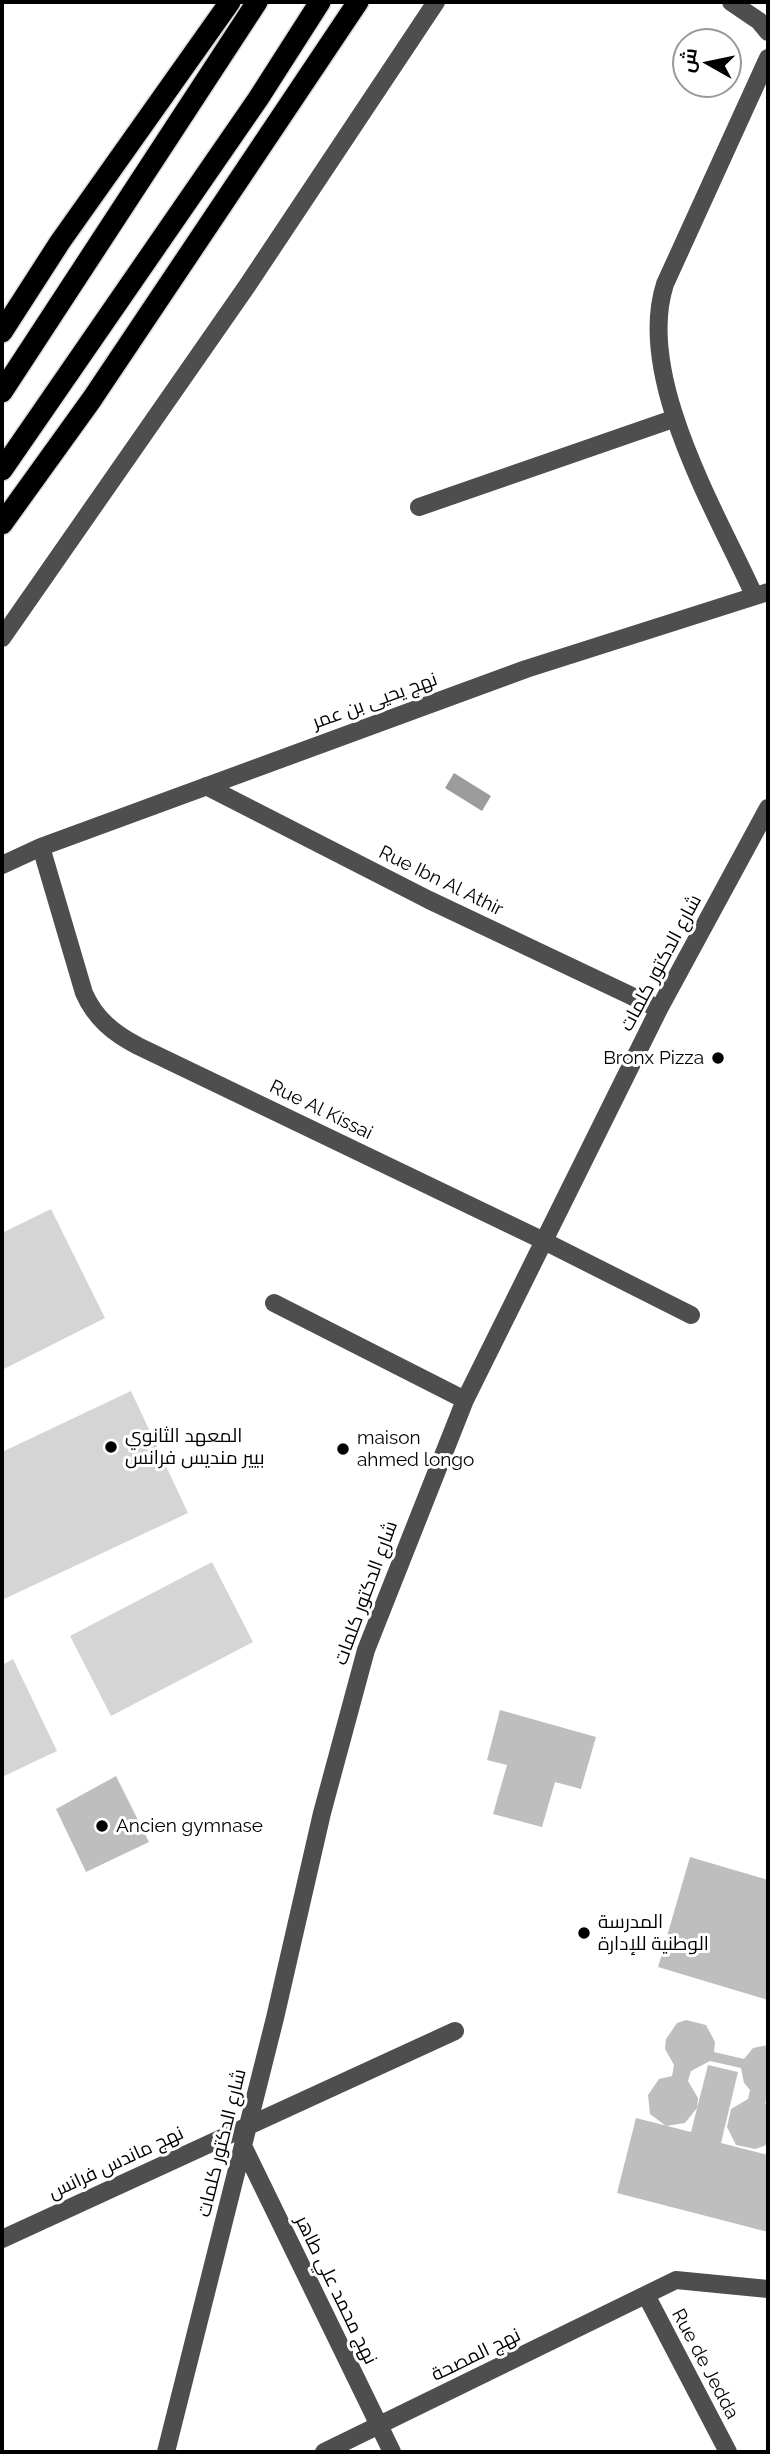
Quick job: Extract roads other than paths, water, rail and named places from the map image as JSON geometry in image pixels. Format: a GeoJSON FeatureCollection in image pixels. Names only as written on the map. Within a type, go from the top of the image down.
{"type":"FeatureCollection","features":[{"type":"Feature","properties":{"kind":"highway"},"geometry":{"type":"LineString","coordinates":[[2,332],[60,242],[230,2]]}},
{"type":"Feature","properties":{"kind":"highway"},"geometry":{"type":"LineString","coordinates":[[2,392],[257,2]]}},
{"type":"Feature","properties":{"kind":"highway"},"geometry":{"type":"LineString","coordinates":[[2,470],[258,99],[320,2]]}},
{"type":"Feature","properties":{"kind":"highway"},"geometry":{"type":"LineString","coordinates":[[2,524],[92,399],[358,2]]}},
{"type":"Feature","properties":{"kind":"street"},"geometry":{"type":"LineString","coordinates":[[2,638],[247,286],[436,2]]}},
{"type":"Feature","properties":{"kind":"street"},"geometry":{"type":"LineString","coordinates":[[731,2],[760,21],[768,32]]}},
{"type":"Feature","properties":{"kind":"street"},"geometry":{"type":"LineString","coordinates":[[761,594],[673,419],[657,330],[658,309],[665,285],[768,58]]}},
{"type":"Feature","properties":{"kind":"street"},"geometry":{"type":"LineString","coordinates":[[419,507],[673,419]]}},
{"type":"Feature","properties":{"kind":"street","name":"نهج يحيى بن عمر"},"geometry":{"type":"LineString","coordinates":[[2,865],[41,847],[526,669],[761,594]]}},
{"type":"Feature","properties":{"kind":"street","name":"Rue Ibn Al Athir"},"geometry":{"type":"LineString","coordinates":[[206,786],[429,900],[659,1009]]}},
{"type":"Feature","properties":{"kind":"street","name":"شارع الدكتور كلمات"},"geometry":{"type":"LineString","coordinates":[[166,2452],[243,2146],[322,1812],[366,1650],[465,1400],[659,1009],[768,808]]}},
{"type":"Feature","properties":{"kind":"street","name":"Rue Al Kissai"},"geometry":{"type":"LineString","coordinates":[[41,847],[84,993],[91,1008],[112,1030],[138,1046],[544,1241],[691,1315]]}},
{"type":"Feature","properties":{"kind":"street"},"geometry":{"type":"LineString","coordinates":[[274,1303],[465,1400]]}},
{"type":"Feature","properties":{"kind":"street","name":"نهج ماندس فرانس"},"geometry":{"type":"LineString","coordinates":[[2,2239],[455,2031]]}},
{"type":"Feature","properties":{"kind":"street","name":"نهج محمد علي طاهر"},"geometry":{"type":"LineString","coordinates":[[243,2146],[391,2452]]}},
{"type":"Feature","properties":{"kind":"street","name":"نهج المصحة"},"geometry":{"type":"LineString","coordinates":[[324,2452],[677,2280],[768,2289]]}},
{"type":"Feature","properties":{"kind":"street","name":"Rue de Jedda"},"geometry":{"type":"LineString","coordinates":[[646,2295],[728,2452]]}},
{"type":"Feature","properties":{"kind":"place","name":"Bronx Pizza"},"geometry":{"type":"Point","coordinates":[718,1058]}},
{"type":"Feature","properties":{"kind":"place","name":"المعهد الثانوي بيير منديس فرانس"},"geometry":{"type":"Point","coordinates":[111,1447]}},
{"type":"Feature","properties":{"kind":"place","name":"maison ahmed longo"},"geometry":{"type":"Point","coordinates":[343,1449]}},
{"type":"Feature","properties":{"kind":"place","name":"Ancien gymnase"},"geometry":{"type":"Point","coordinates":[102,1826]}},
{"type":"Feature","properties":{"kind":"place","name":"المدرسة الوطنية للإدارة"},"geometry":{"type":"Point","coordinates":[584,1933]}}]}
